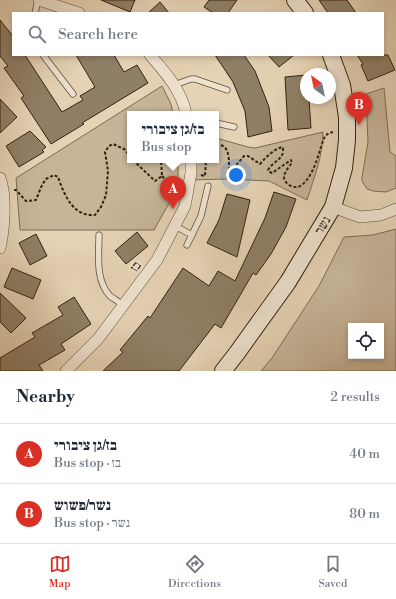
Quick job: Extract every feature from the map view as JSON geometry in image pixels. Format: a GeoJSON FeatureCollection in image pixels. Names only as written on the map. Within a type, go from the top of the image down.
{"type":"FeatureCollection","features":[{"type":"Feature","properties":{"kind":"street"},"geometry":{"type":"LineString","coordinates":[[38,0],[77,12]]}},
{"type":"Feature","properties":{"kind":"street"},"geometry":{"type":"LineString","coordinates":[[295,0],[304,12]]}},
{"type":"Feature","properties":{"kind":"street"},"geometry":{"type":"LineString","coordinates":[[151,56],[178,90],[186,111]]}},
{"type":"Feature","properties":{"kind":"street","name":"נשר"},"geometry":{"type":"LineString","coordinates":[[223,371],[288,282],[333,207],[344,168],[347,140],[347,117],[342,85],[331,56]]}},
{"type":"Feature","properties":{"kind":"street","name":"בז"},"geometry":{"type":"LineString","coordinates":[[66,371],[98,339],[156,260],[185,206],[191,173],[191,163]]}},
{"type":"Feature","properties":{"kind":"street"},"geometry":{"type":"LineString","coordinates":[[0,178],[3,192],[4,220],[0,248]]}},
{"type":"Feature","properties":{"kind":"street"},"geometry":{"type":"LineString","coordinates":[[333,207],[360,217],[381,215],[396,209]]}},
{"type":"Feature","properties":{"kind":"lane"},"geometry":{"type":"LineString","coordinates":[[34,12],[38,0]]}},
{"type":"Feature","properties":{"kind":"lane"},"geometry":{"type":"LineString","coordinates":[[44,56],[73,94]]}},
{"type":"Feature","properties":{"kind":"lane"},"geometry":{"type":"LineString","coordinates":[[174,85],[195,79],[227,90]]}},
{"type":"Feature","properties":{"kind":"lane"},"geometry":{"type":"LineString","coordinates":[[219,124],[234,127]]}},
{"type":"Feature","properties":{"kind":"lane"},"geometry":{"type":"LineString","coordinates":[[187,245],[200,216],[208,186]]}},
{"type":"Feature","properties":{"kind":"lane"},"geometry":{"type":"LineString","coordinates":[[175,226],[192,235]]}},
{"type":"Feature","properties":{"kind":"lane"},"geometry":{"type":"LineString","coordinates":[[99,235],[99,274],[102,285],[110,295],[123,305]]}},
{"type":"Feature","properties":{"kind":"path"},"geometry":{"type":"LineString","coordinates":[[219,145],[224,146],[227,150],[229,172],[244,156],[248,156],[260,164],[275,149],[282,147],[283,155],[271,165],[268,170],[272,173],[291,160],[292,162],[284,175],[284,179],[293,187],[297,187],[307,180],[326,136],[329,133],[347,128]]}},
{"type":"Feature","properties":{"kind":"path"},"geometry":{"type":"LineString","coordinates":[[3,192],[16,190],[26,201],[36,200],[46,179],[54,175],[58,177],[63,192],[75,209],[85,214],[95,215],[101,207],[106,195],[108,171],[105,152],[108,146],[113,144],[124,149],[127,152]]}},
{"type":"Feature","properties":{"kind":"path"},"geometry":{"type":"LineString","coordinates":[[137,163],[155,180],[162,176]]}},
{"type":"Feature","properties":{"kind":"path"},"geometry":{"type":"LineString","coordinates":[[161,163],[162,176],[186,202]]}},
{"type":"Feature","properties":{"kind":"shaded area"},"geometry":{"type":"Polygon","coordinates":[[[162,86],[171,104],[172,111],[127,111],[127,163],[178,163],[178,177],[172,198],[154,230],[20,230],[16,178],[162,86]]]}},
{"type":"Feature","properties":{"kind":"shaded area"},"geometry":{"type":"Polygon","coordinates":[[[384,88],[390,152],[396,156],[396,188],[386,192],[367,189],[362,181],[368,142],[366,94],[384,88]]]}},
{"type":"Feature","properties":{"kind":"shaded area"},"geometry":{"type":"Polygon","coordinates":[[[323,132],[320,158],[307,200],[269,181],[227,179],[191,180],[193,163],[219,163],[219,139],[255,148],[323,132]]]}},
{"type":"Feature","properties":{"kind":"shaded area"},"geometry":{"type":"Polygon","coordinates":[[[396,229],[396,371],[261,371],[272,358],[319,286],[344,237],[373,235],[396,229]]]}},
{"type":"Feature","properties":{"kind":"building"},"geometry":{"type":"Polygon","coordinates":[[[101,0],[135,0],[130,12],[101,0]]]}},
{"type":"Feature","properties":{"kind":"building"},"geometry":{"type":"Polygon","coordinates":[[[209,0],[237,0],[229,12],[212,12],[204,7],[209,0]]]}},
{"type":"Feature","properties":{"kind":"building"},"geometry":{"type":"Polygon","coordinates":[[[319,0],[347,0],[355,12],[327,12],[319,0]]]}},
{"type":"Feature","properties":{"kind":"building"},"geometry":{"type":"Polygon","coordinates":[[[160,2],[168,12],[149,12],[160,2]]]}},
{"type":"Feature","properties":{"kind":"building"},"geometry":{"type":"Polygon","coordinates":[[[0,20],[12,35],[12,56],[26,56],[62,112],[83,100],[80,96],[95,87],[77,56],[115,56],[124,72],[137,65],[148,83],[82,123],[84,124],[51,144],[21,98],[24,96],[4,68],[8,66],[0,56],[0,20]]]}},
{"type":"Feature","properties":{"kind":"building"},"geometry":{"type":"Polygon","coordinates":[[[388,55],[395,70],[368,81],[361,65],[363,64],[358,56],[388,55]]]}},
{"type":"Feature","properties":{"kind":"building"},"geometry":{"type":"Polygon","coordinates":[[[216,56],[245,56],[255,71],[269,107],[272,131],[248,137],[245,111],[233,82],[216,56]]]}},
{"type":"Feature","properties":{"kind":"building"},"geometry":{"type":"Polygon","coordinates":[[[269,56],[293,56],[279,67],[269,56]]]}},
{"type":"Feature","properties":{"kind":"building"},"geometry":{"type":"Polygon","coordinates":[[[300,76],[300,104],[309,104],[311,128],[288,130],[285,77],[300,76]]]}},
{"type":"Feature","properties":{"kind":"building"},"geometry":{"type":"Polygon","coordinates":[[[0,99],[17,117],[0,133],[0,99]]]}},
{"type":"Feature","properties":{"kind":"building"},"geometry":{"type":"Polygon","coordinates":[[[30,131],[46,147],[42,150],[44,152],[19,167],[6,146],[30,131]]]}},
{"type":"Feature","properties":{"kind":"building"},"geometry":{"type":"Polygon","coordinates":[[[274,192],[296,199],[286,227],[271,254],[256,275],[253,273],[221,328],[215,324],[179,371],[103,371],[123,352],[120,350],[148,316],[150,318],[183,268],[209,286],[218,271],[235,281],[265,218],[274,192]]]}},
{"type":"Feature","properties":{"kind":"building"},"geometry":{"type":"Polygon","coordinates":[[[227,194],[250,200],[237,257],[207,243],[219,220],[227,194]]]}},
{"type":"Feature","properties":{"kind":"building"},"geometry":{"type":"Polygon","coordinates":[[[137,232],[148,246],[126,264],[115,251],[137,232]]]}},
{"type":"Feature","properties":{"kind":"building"},"geometry":{"type":"Polygon","coordinates":[[[36,234],[47,256],[30,265],[19,243],[36,234]]]}},
{"type":"Feature","properties":{"kind":"building"},"geometry":{"type":"Polygon","coordinates":[[[12,268],[41,280],[33,299],[4,287],[12,268]]]}},
{"type":"Feature","properties":{"kind":"building"},"geometry":{"type":"Polygon","coordinates":[[[0,293],[26,318],[11,333],[0,322],[0,293]]]}},
{"type":"Feature","properties":{"kind":"building"},"geometry":{"type":"Polygon","coordinates":[[[74,297],[91,324],[61,344],[65,350],[39,365],[43,371],[0,371],[0,358],[35,337],[32,333],[63,315],[58,307],[74,297]]]}},
{"type":"Feature","properties":{"kind":"place","name":"נשר/פשוש"},"geometry":{"type":"Point","coordinates":[359,125]}},
{"type":"Feature","properties":{"kind":"place","name":"בז/גן ציבורי"},"geometry":{"type":"Point","coordinates":[173,209]}}]}
